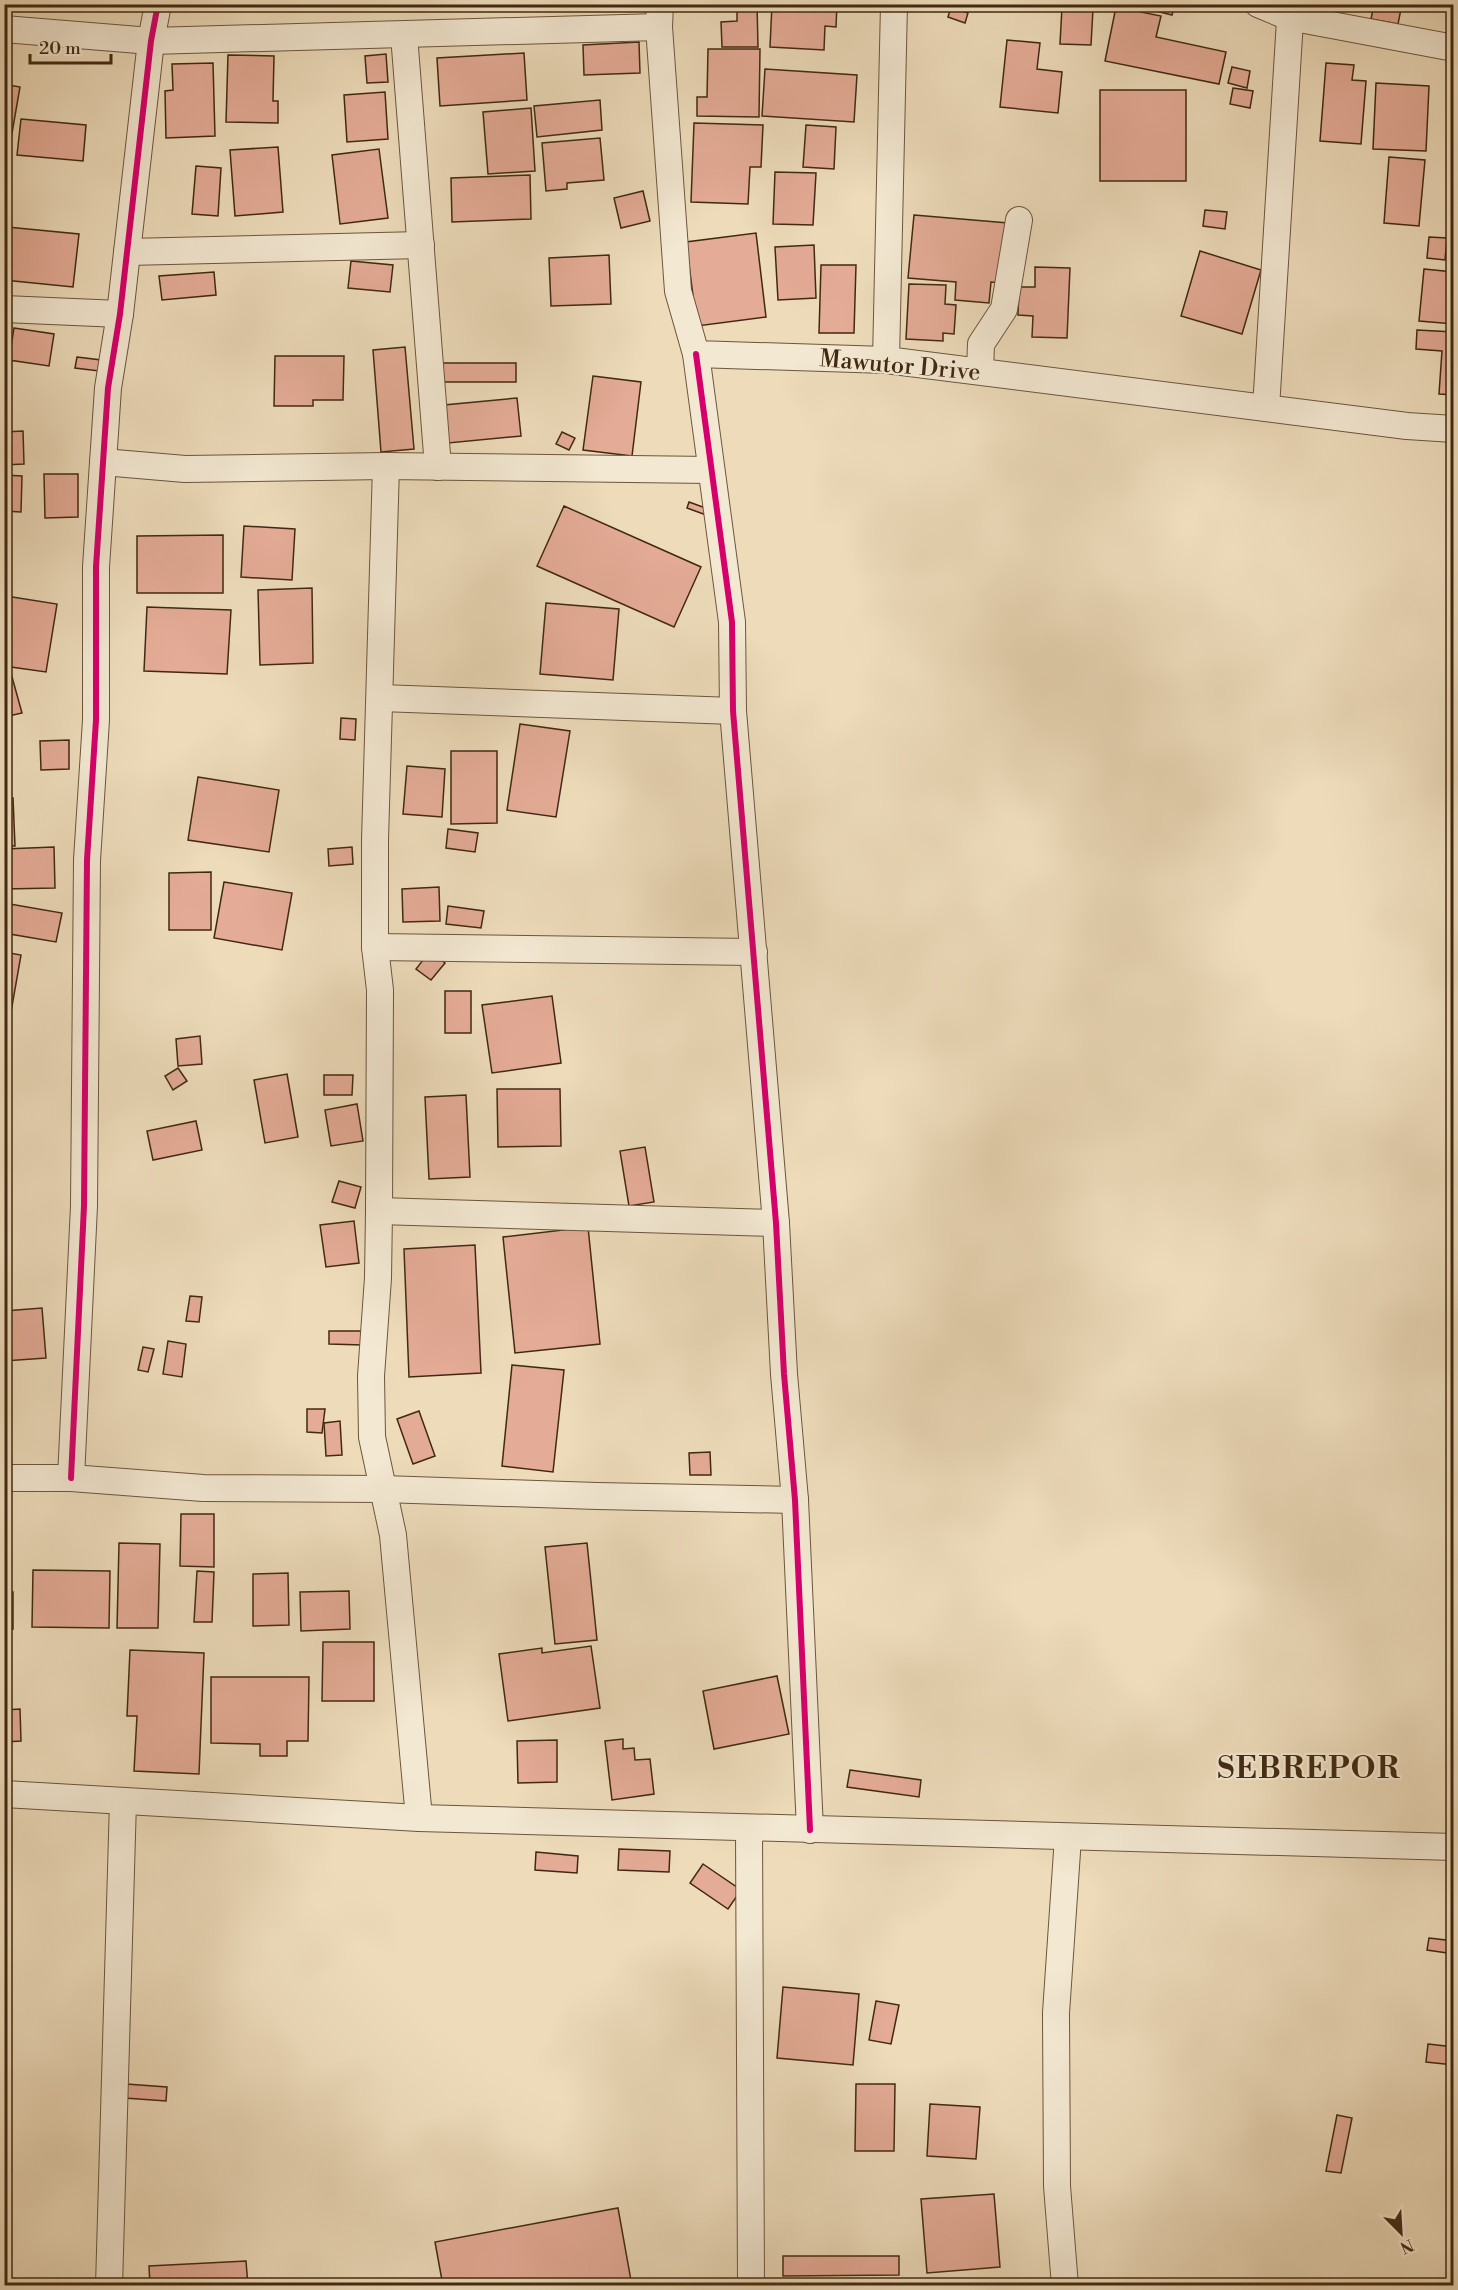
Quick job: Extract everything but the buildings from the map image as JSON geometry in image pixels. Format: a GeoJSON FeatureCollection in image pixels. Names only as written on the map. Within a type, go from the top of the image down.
{"type":"FeatureCollection","features":[{"type":"Feature","properties":{"kind":"street"},"geometry":{"type":"LineString","coordinates":[[70,1478],[84,1206],[87,860],[96,720],[96,567],[108,388],[120,314],[158,4]]}},
{"type":"Feature","properties":{"kind":"street"},"geometry":{"type":"LineString","coordinates":[[886,360],[894,4]]}},
{"type":"Feature","properties":{"kind":"street"},"geometry":{"type":"LineString","coordinates":[[1258,4],[1454,48]]}},
{"type":"Feature","properties":{"kind":"street"},"geometry":{"type":"LineString","coordinates":[[1266,408],[1290,11]]}},
{"type":"Feature","properties":{"kind":"street"},"geometry":{"type":"LineString","coordinates":[[4,29],[152,41],[404,35],[659,16],[678,291],[696,354],[732,622],[733,711],[776,1223],[784,1374],[795,1500],[810,1830]]}},
{"type":"Feature","properties":{"kind":"street"},"geometry":{"type":"LineString","coordinates":[[404,35],[438,467]]}},
{"type":"Feature","properties":{"kind":"street"},"geometry":{"type":"LineString","coordinates":[[980,371],[981,344],[1004,309],[1019,220]]}},
{"type":"Feature","properties":{"kind":"street"},"geometry":{"type":"LineString","coordinates":[[127,252],[421,245]]}},
{"type":"Feature","properties":{"kind":"street"},"geometry":{"type":"LineString","coordinates":[[4,309],[120,314]]}},
{"type":"Feature","properties":{"kind":"street","name":"Mawutor Drive"},"geometry":{"type":"LineString","coordinates":[[696,354],[886,360],[1407,426],[1454,429]]}},
{"type":"Feature","properties":{"kind":"street"},"geometry":{"type":"LineString","coordinates":[[104,462],[185,469],[386,466],[711,470]]}},
{"type":"Feature","properties":{"kind":"street"},"geometry":{"type":"LineString","coordinates":[[386,466],[381,698],[375,840],[375,947],[380,990],[379,1211],[378,1278],[371,1376],[372,1437],[393,1535],[418,1818]]}},
{"type":"Feature","properties":{"kind":"street"},"geometry":{"type":"LineString","coordinates":[[381,698],[733,711]]}},
{"type":"Feature","properties":{"kind":"street"},"geometry":{"type":"LineString","coordinates":[[375,947],[754,952]]}},
{"type":"Feature","properties":{"kind":"street"},"geometry":{"type":"LineString","coordinates":[[379,1211],[776,1223]]}},
{"type":"Feature","properties":{"kind":"street"},"geometry":{"type":"LineString","coordinates":[[4,1478],[70,1478],[203,1488],[383,1489],[795,1500]]}},
{"type":"Feature","properties":{"kind":"street"},"geometry":{"type":"LineString","coordinates":[[4,1794],[418,1818],[1454,1847]]}},
{"type":"Feature","properties":{"kind":"street"},"geometry":{"type":"LineString","coordinates":[[109,2286],[123,1801]]}},
{"type":"Feature","properties":{"kind":"street"},"geometry":{"type":"LineString","coordinates":[[749,1828],[751,2286]]}},
{"type":"Feature","properties":{"kind":"street"},"geometry":{"type":"LineString","coordinates":[[1065,2286],[1057,2186],[1056,2013],[1068,1837]]}},
{"type":"Feature","properties":{"kind":"cycle path"},"geometry":{"type":"LineString","coordinates":[[71,1478],[84,1206],[87,860],[96,720],[96,567],[108,388],[120,314],[151,41],[158,4]]}},
{"type":"Feature","properties":{"kind":"cycle path"},"geometry":{"type":"LineString","coordinates":[[696,354],[732,622],[733,711],[776,1223],[784,1374],[795,1500],[810,1830]]}},
{"type":"Feature","properties":{"kind":"district","name":"SEBREPOR"},"geometry":{"type":"Point","coordinates":[1309,1768]}}]}
